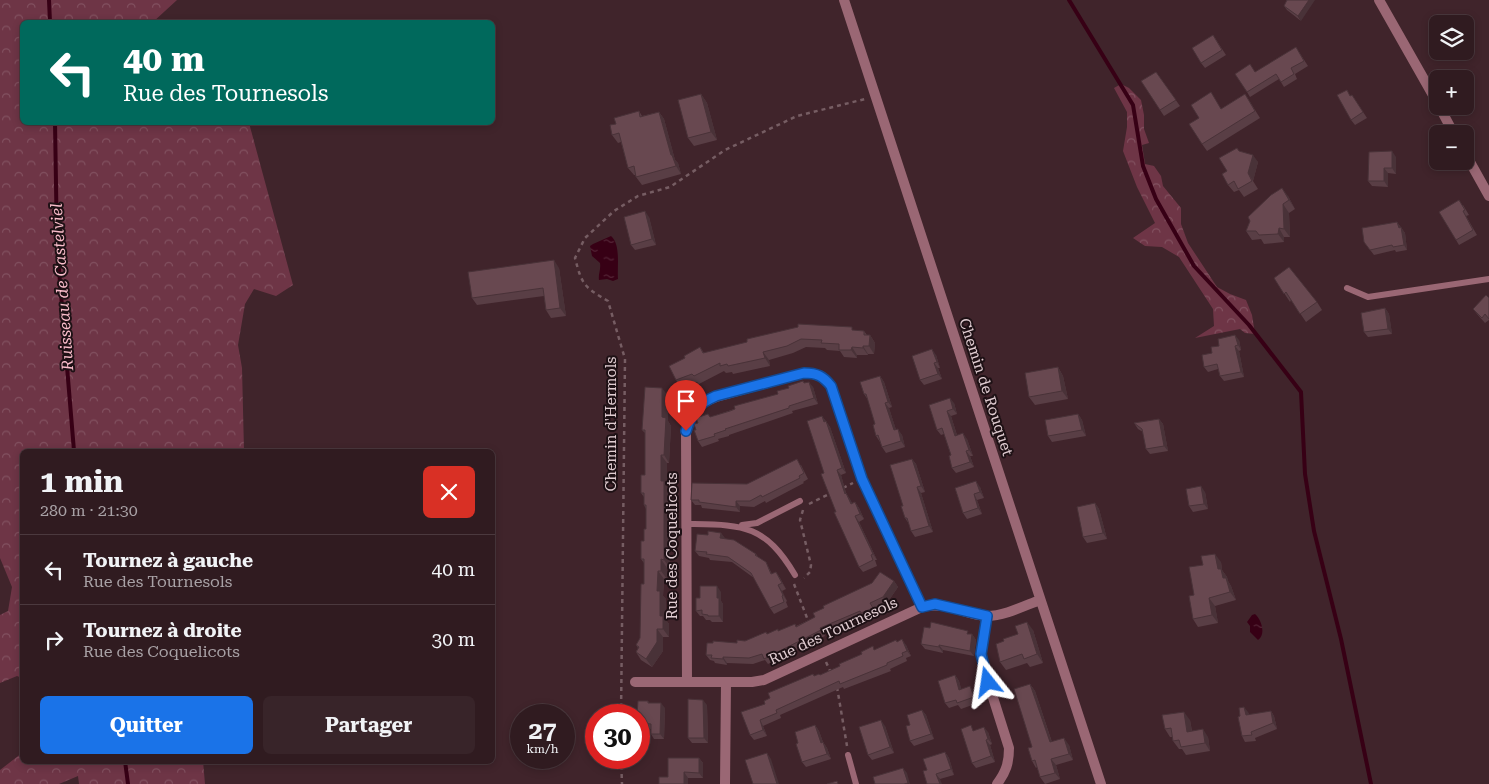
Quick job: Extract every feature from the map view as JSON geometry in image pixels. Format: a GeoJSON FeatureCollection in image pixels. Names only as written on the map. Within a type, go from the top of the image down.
{"type":"FeatureCollection","features":[{"type":"Feature","properties":{"kind":"street","name":"Chemin de Rouquet"},"geometry":{"type":"LineString","coordinates":[[844,0],[1101,784]]}},
{"type":"Feature","properties":{"kind":"street"},"geometry":{"type":"LineString","coordinates":[[1379,0],[1429,89]]}},
{"type":"Feature","properties":{"kind":"street"},"geometry":{"type":"LineString","coordinates":[[1474,169],[1489,196]]}},
{"type":"Feature","properties":{"kind":"street","name":"Rue des Coquelicots"},"geometry":{"type":"LineString","coordinates":[[687,682],[686,431],[691,416],[706,401],[716,396],[804,373],[815,373],[825,379],[831,386],[862,479],[922,607]]}},
{"type":"Feature","properties":{"kind":"street","name":"Rue des Tournesols"},"geometry":{"type":"LineString","coordinates":[[635,682],[726,683],[764,680],[922,607],[935,604],[987,616],[1001,614],[1040,600]]}},
{"type":"Feature","properties":{"kind":"street"},"geometry":{"type":"LineString","coordinates":[[987,616],[981,654],[983,666],[1009,748],[1009,761],[1005,774],[997,784]]}},
{"type":"Feature","properties":{"kind":"street"},"geometry":{"type":"LineString","coordinates":[[725,784],[726,683]]}},
{"type":"Feature","properties":{"kind":"lane"},"geometry":{"type":"LineString","coordinates":[[1347,288],[1368,296],[1489,279]]}},
{"type":"Feature","properties":{"kind":"lane"},"geometry":{"type":"LineString","coordinates":[[687,524],[730,525],[757,523],[800,501]]}},
{"type":"Feature","properties":{"kind":"lane"},"geometry":{"type":"LineString","coordinates":[[730,525],[747,528],[760,535],[774,546],[795,575]]}},
{"type":"Feature","properties":{"kind":"lane"},"geometry":{"type":"LineString","coordinates":[[848,755],[856,784]]}},
{"type":"Feature","properties":{"kind":"path","name":"Chemin d'Hermols"},"geometry":{"type":"LineString","coordinates":[[621,704],[625,359],[608,301],[587,289],[579,274],[575,258],[585,238],[614,211],[638,196],[670,187],[724,150],[797,116],[875,96]]}},
{"type":"Feature","properties":{"kind":"path"},"geometry":{"type":"LineString","coordinates":[[795,575],[799,581],[810,572],[811,565],[800,520],[802,512],[807,505],[816,500],[862,479]]}},
{"type":"Feature","properties":{"kind":"path"},"geometry":{"type":"LineString","coordinates":[[622,769],[622,784]]}},
{"type":"Feature","properties":{"kind":"green space"},"geometry":{"type":"Polygon","coordinates":[[[0,0],[177,0],[155,20],[20,20],[20,125],[250,125],[293,285],[276,296],[254,289],[245,304],[238,345],[242,368],[244,449],[20,449],[20,677],[17,676],[0,683],[0,615],[8,611],[12,587],[0,558],[0,0]]]}},
{"type":"Feature","properties":{"kind":"green space"},"geometry":{"type":"Polygon","coordinates":[[[1121,84],[1129,88],[1141,100],[1144,129],[1149,143],[1142,145],[1145,164],[1154,166],[1161,176],[1163,186],[1181,208],[1181,224],[1188,243],[1217,287],[1246,300],[1252,315],[1255,334],[1245,333],[1240,329],[1195,338],[1214,326],[1213,309],[1179,257],[1162,247],[1145,246],[1133,238],[1155,223],[1137,187],[1123,151],[1127,127],[1127,112],[1114,88],[1121,84]]]}},
{"type":"Feature","properties":{"kind":"green space"},"geometry":{"type":"Polygon","coordinates":[[[20,755],[20,764],[203,764],[205,784],[79,784],[78,776],[59,784],[0,784],[0,770],[20,755]]]}},
{"type":"Feature","properties":{"kind":"water"},"geometry":{"type":"Polygon","coordinates":[[[611,236],[616,244],[618,256],[618,279],[613,281],[607,279],[599,280],[600,263],[592,256],[590,246],[611,236]]]}},
{"type":"Feature","properties":{"kind":"water"},"geometry":{"type":"Polygon","coordinates":[[[1255,614],[1260,620],[1262,627],[1262,635],[1258,640],[1250,632],[1250,626],[1247,622],[1255,614]]]}},
{"type":"Feature","properties":{"kind":"building"},"geometry":{"type":"Polygon","coordinates":[[[1287,0],[1309,0],[1298,16],[1284,6],[1287,0]]]}},
{"type":"Feature","properties":{"kind":"building"},"geometry":{"type":"Polygon","coordinates":[[[1213,35],[1222,50],[1201,63],[1192,48],[1213,35]]]}},
{"type":"Feature","properties":{"kind":"building"},"geometry":{"type":"Polygon","coordinates":[[[1296,47],[1304,61],[1291,68],[1294,74],[1281,82],[1276,74],[1247,92],[1235,74],[1250,64],[1255,72],[1296,47]]]}},
{"type":"Feature","properties":{"kind":"building"},"geometry":{"type":"Polygon","coordinates":[[[1156,72],[1176,100],[1160,110],[1141,81],[1156,72]]]}},
{"type":"Feature","properties":{"kind":"building"},"geometry":{"type":"Polygon","coordinates":[[[1347,90],[1363,112],[1351,120],[1337,95],[1347,90]]]}},
{"type":"Feature","properties":{"kind":"building"},"geometry":{"type":"Polygon","coordinates":[[[1211,92],[1221,109],[1245,94],[1255,111],[1202,144],[1189,124],[1199,118],[1191,105],[1211,92]]]}},
{"type":"Feature","properties":{"kind":"building"},"geometry":{"type":"Polygon","coordinates":[[[701,94],[711,132],[688,138],[678,100],[701,94]]]}},
{"type":"Feature","properties":{"kind":"building"},"geometry":{"type":"Polygon","coordinates":[[[639,111],[640,117],[659,112],[676,166],[636,177],[634,166],[628,168],[619,133],[612,135],[610,125],[616,124],[614,118],[639,111]]]}},
{"type":"Feature","properties":{"kind":"building"},"geometry":{"type":"Polygon","coordinates":[[[1237,148],[1239,151],[1253,155],[1248,173],[1252,181],[1238,189],[1234,181],[1228,185],[1222,174],[1227,171],[1219,158],[1237,148]]]}},
{"type":"Feature","properties":{"kind":"building"},"geometry":{"type":"Polygon","coordinates":[[[1392,151],[1392,168],[1384,168],[1384,181],[1368,181],[1369,152],[1392,151]]]}},
{"type":"Feature","properties":{"kind":"building"},"geometry":{"type":"Polygon","coordinates":[[[1282,188],[1289,200],[1283,204],[1284,229],[1279,228],[1278,234],[1259,235],[1256,231],[1246,231],[1250,221],[1248,217],[1271,195],[1282,188]]]}},
{"type":"Feature","properties":{"kind":"building"},"geometry":{"type":"Polygon","coordinates":[[[1459,200],[1473,230],[1456,240],[1439,212],[1459,200]]]}},
{"type":"Feature","properties":{"kind":"building"},"geometry":{"type":"Polygon","coordinates":[[[645,211],[652,239],[631,245],[624,217],[645,211]]]}},
{"type":"Feature","properties":{"kind":"building"},"geometry":{"type":"Polygon","coordinates":[[[1397,222],[1399,228],[1401,227],[1404,245],[1393,247],[1392,245],[1370,250],[1364,242],[1362,228],[1397,222]]]}},
{"type":"Feature","properties":{"kind":"building"},"geometry":{"type":"Polygon","coordinates":[[[554,260],[560,308],[546,310],[543,288],[472,298],[468,272],[554,260]]]}},
{"type":"Feature","properties":{"kind":"building"},"geometry":{"type":"Polygon","coordinates":[[[1289,267],[1317,302],[1300,314],[1286,292],[1284,294],[1274,278],[1289,267]]]}},
{"type":"Feature","properties":{"kind":"building"},"geometry":{"type":"Polygon","coordinates":[[[1486,295],[1489,298],[1489,319],[1485,314],[1482,318],[1473,309],[1486,295]]]}},
{"type":"Feature","properties":{"kind":"building"},"geometry":{"type":"Polygon","coordinates":[[[1385,308],[1388,329],[1364,332],[1361,313],[1385,308]]]}},
{"type":"Feature","properties":{"kind":"building"},"geometry":{"type":"Polygon","coordinates":[[[798,324],[852,327],[852,330],[864,331],[864,335],[870,335],[869,346],[863,346],[863,348],[852,347],[851,350],[839,350],[839,344],[821,343],[822,340],[801,339],[787,346],[763,352],[765,358],[728,366],[727,364],[720,366],[720,363],[694,376],[692,374],[676,380],[669,366],[685,358],[684,356],[700,347],[703,353],[747,342],[747,339],[798,327],[798,324]]]}},
{"type":"Feature","properties":{"kind":"building"},"geometry":{"type":"Polygon","coordinates":[[[1235,335],[1238,345],[1235,346],[1241,372],[1220,376],[1217,364],[1204,367],[1202,355],[1212,353],[1211,347],[1219,346],[1218,339],[1235,335]]]}},
{"type":"Feature","properties":{"kind":"building"},"geometry":{"type":"Polygon","coordinates":[[[932,349],[937,362],[934,363],[938,374],[920,380],[912,356],[932,349]]]}},
{"type":"Feature","properties":{"kind":"building"},"geometry":{"type":"Polygon","coordinates":[[[1058,367],[1062,391],[1029,397],[1025,373],[1058,367]]]}},
{"type":"Feature","properties":{"kind":"building"},"geometry":{"type":"Polygon","coordinates":[[[880,376],[888,402],[885,403],[894,430],[898,429],[901,441],[882,447],[878,435],[876,436],[873,425],[875,424],[866,394],[864,394],[860,382],[880,376]]]}},
{"type":"Feature","properties":{"kind":"building"},"geometry":{"type":"Polygon","coordinates":[[[803,381],[804,383],[809,382],[814,398],[725,429],[714,434],[715,436],[698,441],[694,430],[696,430],[694,424],[698,423],[696,418],[708,414],[710,417],[730,411],[735,409],[734,406],[778,394],[777,391],[789,388],[788,386],[803,381]]]}},
{"type":"Feature","properties":{"kind":"building"},"geometry":{"type":"Polygon","coordinates":[[[645,387],[662,388],[662,417],[666,418],[664,455],[661,455],[661,481],[664,481],[664,560],[661,559],[661,571],[658,571],[657,591],[660,591],[660,616],[663,616],[663,629],[657,629],[657,642],[646,659],[636,652],[639,647],[636,645],[640,638],[641,584],[644,584],[644,559],[641,559],[641,541],[644,541],[644,529],[646,529],[646,505],[644,505],[644,493],[641,493],[641,475],[645,475],[645,430],[642,430],[645,387]]]}},
{"type":"Feature","properties":{"kind":"building"},"geometry":{"type":"Polygon","coordinates":[[[950,398],[953,409],[947,411],[955,436],[963,433],[969,450],[966,451],[970,462],[952,468],[949,456],[951,455],[942,428],[937,430],[929,405],[950,398]]]}},
{"type":"Feature","properties":{"kind":"building"},"geometry":{"type":"Polygon","coordinates":[[[1078,414],[1082,430],[1048,436],[1045,420],[1078,414]]]}},
{"type":"Feature","properties":{"kind":"building"},"geometry":{"type":"Polygon","coordinates":[[[822,416],[824,422],[826,421],[842,468],[837,470],[845,494],[851,504],[855,502],[860,514],[855,516],[873,554],[871,555],[873,560],[859,567],[834,512],[836,512],[821,474],[824,473],[807,421],[822,416]]]}},
{"type":"Feature","properties":{"kind":"building"},"geometry":{"type":"Polygon","coordinates":[[[1159,419],[1164,446],[1146,449],[1142,429],[1134,423],[1159,419]]]}},
{"type":"Feature","properties":{"kind":"building"},"geometry":{"type":"Polygon","coordinates":[[[797,459],[804,473],[799,476],[800,478],[762,497],[761,495],[750,501],[736,501],[736,507],[691,500],[692,483],[747,484],[797,459]]]}},
{"type":"Feature","properties":{"kind":"building"},"geometry":{"type":"Polygon","coordinates":[[[912,459],[921,486],[917,487],[929,526],[911,531],[901,506],[903,506],[890,465],[912,459]]]}},
{"type":"Feature","properties":{"kind":"building"},"geometry":{"type":"Polygon","coordinates":[[[976,481],[980,492],[974,494],[978,508],[963,513],[955,488],[976,481]]]}},
{"type":"Feature","properties":{"kind":"building"},"geometry":{"type":"Polygon","coordinates":[[[1201,486],[1204,504],[1189,506],[1186,489],[1201,486]]]}},
{"type":"Feature","properties":{"kind":"building"},"geometry":{"type":"Polygon","coordinates":[[[1095,503],[1103,533],[1083,537],[1077,507],[1095,503]]]}},
{"type":"Feature","properties":{"kind":"building"},"geometry":{"type":"Polygon","coordinates":[[[708,531],[721,533],[720,538],[734,540],[766,562],[771,574],[776,572],[782,583],[778,585],[784,602],[770,608],[751,573],[728,557],[695,551],[697,534],[708,535],[708,531]]]}},
{"type":"Feature","properties":{"kind":"building"},"geometry":{"type":"Polygon","coordinates":[[[1215,554],[1218,569],[1221,569],[1223,578],[1226,578],[1230,592],[1209,598],[1212,615],[1193,619],[1189,596],[1194,595],[1189,567],[1203,565],[1201,556],[1215,554]]]}},
{"type":"Feature","properties":{"kind":"building"},"geometry":{"type":"Polygon","coordinates":[[[880,572],[894,581],[883,597],[870,603],[873,608],[861,613],[860,611],[820,628],[821,630],[764,659],[762,654],[749,658],[723,657],[723,659],[711,658],[712,655],[706,655],[707,643],[713,643],[713,641],[737,643],[737,640],[745,641],[766,632],[767,634],[778,629],[778,631],[795,624],[796,627],[815,617],[813,613],[824,608],[823,606],[872,583],[880,572]]]}},
{"type":"Feature","properties":{"kind":"building"},"geometry":{"type":"Polygon","coordinates":[[[700,586],[717,586],[719,616],[708,616],[702,614],[702,610],[696,611],[696,598],[700,598],[700,586]]]}},
{"type":"Feature","properties":{"kind":"building"},"geometry":{"type":"Polygon","coordinates":[[[931,622],[968,631],[967,634],[972,634],[970,651],[939,645],[939,647],[921,644],[924,627],[930,628],[931,622]]]}},
{"type":"Feature","properties":{"kind":"building"},"geometry":{"type":"Polygon","coordinates":[[[1027,622],[1037,654],[1024,659],[1022,654],[1000,662],[996,644],[1004,641],[1003,639],[1018,634],[1015,626],[1027,622]]]}},
{"type":"Feature","properties":{"kind":"building"},"geometry":{"type":"Polygon","coordinates":[[[902,639],[907,651],[902,653],[903,656],[887,663],[887,665],[840,684],[839,681],[776,710],[777,713],[760,720],[763,730],[750,735],[741,712],[765,704],[764,701],[770,698],[768,693],[813,674],[814,676],[820,675],[862,654],[861,652],[873,646],[874,650],[902,639]]]}},
{"type":"Feature","properties":{"kind":"building"},"geometry":{"type":"Polygon","coordinates":[[[955,675],[959,690],[970,686],[974,697],[957,703],[956,700],[945,703],[938,681],[955,675]]]}},
{"type":"Feature","properties":{"kind":"building"},"geometry":{"type":"Polygon","coordinates":[[[1030,684],[1050,742],[1064,738],[1069,754],[1051,759],[1055,773],[1040,777],[1035,760],[1032,761],[1028,748],[1032,747],[1014,689],[1030,684]]]}},
{"type":"Feature","properties":{"kind":"building"},"geometry":{"type":"Polygon","coordinates":[[[688,699],[703,700],[704,738],[688,738],[688,699]]]}},
{"type":"Feature","properties":{"kind":"building"},"geometry":{"type":"Polygon","coordinates":[[[638,701],[661,703],[660,734],[651,734],[650,704],[638,704],[638,701]]]}},
{"type":"Feature","properties":{"kind":"building"},"geometry":{"type":"Polygon","coordinates":[[[1244,707],[1246,715],[1271,711],[1273,723],[1251,732],[1252,735],[1242,736],[1238,717],[1240,716],[1239,708],[1244,707]]]}},
{"type":"Feature","properties":{"kind":"building"},"geometry":{"type":"Polygon","coordinates":[[[922,710],[931,734],[910,741],[906,726],[910,725],[907,715],[922,710]]]}},
{"type":"Feature","properties":{"kind":"building"},"geometry":{"type":"Polygon","coordinates":[[[1184,712],[1187,732],[1203,729],[1205,743],[1181,747],[1179,740],[1173,741],[1171,728],[1165,729],[1162,715],[1184,712]]]}},
{"type":"Feature","properties":{"kind":"building"},"geometry":{"type":"Polygon","coordinates":[[[881,720],[890,747],[868,755],[859,727],[881,720]]]}},
{"type":"Feature","properties":{"kind":"building"},"geometry":{"type":"Polygon","coordinates":[[[815,725],[827,754],[802,762],[796,744],[798,743],[795,732],[815,725]]]}},
{"type":"Feature","properties":{"kind":"building"},"geometry":{"type":"Polygon","coordinates":[[[971,725],[973,731],[984,727],[991,756],[972,763],[961,729],[971,725]]]}},
{"type":"Feature","properties":{"kind":"building"},"geometry":{"type":"Polygon","coordinates":[[[945,752],[951,769],[936,774],[940,784],[927,784],[923,771],[927,770],[923,759],[945,752]]]}},
{"type":"Feature","properties":{"kind":"building"},"geometry":{"type":"Polygon","coordinates":[[[767,753],[777,784],[753,784],[745,760],[767,753]]]}},
{"type":"Feature","properties":{"kind":"building"},"geometry":{"type":"Polygon","coordinates":[[[668,758],[699,758],[699,773],[684,772],[684,784],[659,784],[659,777],[668,777],[668,758]]]}},
{"type":"Feature","properties":{"kind":"building"},"geometry":{"type":"Polygon","coordinates":[[[903,768],[908,783],[875,784],[873,777],[903,768]]]}},
{"type":"Feature","properties":{"kind":"building"},"geometry":{"type":"Polygon","coordinates":[[[837,781],[838,784],[827,784],[837,781]]]}},
{"type":"Feature","properties":{"kind":"waterway","name":"Ruisseau de Castelviel"},"geometry":{"type":"LineString","coordinates":[[49,0],[50,20]]}},
{"type":"Feature","properties":{"kind":"waterway"},"geometry":{"type":"LineString","coordinates":[[1069,0],[1133,105],[1143,166],[1156,199],[1194,266],[1249,325],[1301,392],[1305,474],[1314,531],[1341,639],[1371,784]]}},
{"type":"Feature","properties":{"kind":"waterway","name":"Ruisseau de Castelviel"},"geometry":{"type":"LineString","coordinates":[[55,125],[57,246],[74,449]]}},
{"type":"Feature","properties":{"kind":"waterway","name":"Ruisseau de Castelviel"},"geometry":{"type":"LineString","coordinates":[[125,764],[128,784]]}},
{"type":"Feature","properties":{"kind":"route"},"geometry":{"type":"LineString","coordinates":[[686,431],[691,416],[697,408],[716,396],[804,373],[815,373],[825,379],[831,386],[862,479],[922,607],[935,604],[987,616],[981,654],[988,682]]}}]}
